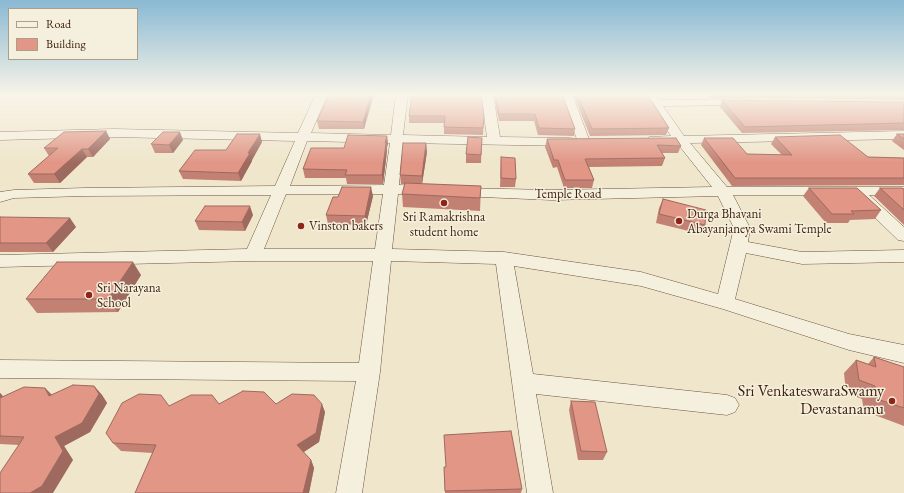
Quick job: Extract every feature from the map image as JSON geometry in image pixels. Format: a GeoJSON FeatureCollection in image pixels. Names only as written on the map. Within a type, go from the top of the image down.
{"type":"FeatureCollection","features":[{"type":"Feature","properties":{"kind":"street"},"geometry":{"type":"LineString","coordinates":[[253,255],[312,117]]}},
{"type":"Feature","properties":{"kind":"street"},"geometry":{"type":"LineString","coordinates":[[349,493],[368,372],[398,117]]}},
{"type":"Feature","properties":{"kind":"street"},"geometry":{"type":"LineString","coordinates":[[490,117],[494,141]]}},
{"type":"Feature","properties":{"kind":"street"},"geometry":{"type":"LineString","coordinates":[[0,136],[114,133],[494,141],[588,141],[577,117]]}},
{"type":"Feature","properties":{"kind":"street"},"geometry":{"type":"LineString","coordinates":[[665,117],[680,139],[724,191],[742,228],[739,246],[724,303]]}},
{"type":"Feature","properties":{"kind":"street"},"geometry":{"type":"LineString","coordinates":[[640,140],[904,135]]}},
{"type":"Feature","properties":{"kind":"street","name":"Temple Road"},"geometry":{"type":"LineString","coordinates":[[0,197],[14,194],[85,192],[390,189],[552,196],[724,191],[904,191]]}},
{"type":"Feature","properties":{"kind":"street"},"geometry":{"type":"LineString","coordinates":[[857,192],[904,236]]}},
{"type":"Feature","properties":{"kind":"street"},"geometry":{"type":"LineString","coordinates":[[739,246],[802,258],[904,256]]}},
{"type":"Feature","properties":{"kind":"street"},"geometry":{"type":"LineString","coordinates":[[0,261],[253,255],[504,258],[641,279],[849,342],[904,354]]}},
{"type":"Feature","properties":{"kind":"street"},"geometry":{"type":"LineString","coordinates":[[504,258],[540,493]]}},
{"type":"Feature","properties":{"kind":"street"},"geometry":{"type":"LineString","coordinates":[[0,369],[368,372]]}},
{"type":"Feature","properties":{"kind":"street"},"geometry":{"type":"LineString","coordinates":[[523,383],[727,404]]}},
{"type":"Feature","properties":{"kind":"building"},"geometry":{"type":"Polygon","coordinates":[[[319,117],[364,117],[363,122],[317,121],[319,117]]]}},
{"type":"Feature","properties":{"kind":"building"},"geometry":{"type":"Polygon","coordinates":[[[445,117],[484,117],[483,128],[444,127],[445,117]]]}},
{"type":"Feature","properties":{"kind":"building"},"geometry":{"type":"Polygon","coordinates":[[[536,117],[571,117],[575,129],[539,128],[536,117]]]}},
{"type":"Feature","properties":{"kind":"building"},"geometry":{"type":"Polygon","coordinates":[[[587,117],[662,117],[669,128],[592,129],[587,117]]]}},
{"type":"Feature","properties":{"kind":"building"},"geometry":{"type":"Polygon","coordinates":[[[736,117],[904,117],[904,123],[745,127],[736,117]]]}},
{"type":"Feature","properties":{"kind":"building"},"geometry":{"type":"Polygon","coordinates":[[[106,131],[88,149],[82,149],[54,174],[28,174],[58,148],[44,148],[64,132],[106,131]]]}},
{"type":"Feature","properties":{"kind":"building"},"geometry":{"type":"Polygon","coordinates":[[[163,132],[180,132],[169,145],[151,144],[163,132]]]}},
{"type":"Feature","properties":{"kind":"building"},"geometry":{"type":"Polygon","coordinates":[[[237,134],[260,134],[238,173],[179,171],[195,150],[226,150],[237,134]]]}},
{"type":"Feature","properties":{"kind":"building"},"geometry":{"type":"Polygon","coordinates":[[[897,134],[904,134],[904,139],[897,134]]]}},
{"type":"Feature","properties":{"kind":"building"},"geometry":{"type":"Polygon","coordinates":[[[348,135],[387,136],[382,175],[345,175],[347,170],[303,169],[311,148],[344,148],[348,135]]]}},
{"type":"Feature","properties":{"kind":"building"},"geometry":{"type":"Polygon","coordinates":[[[840,135],[868,157],[904,158],[904,178],[735,178],[704,138],[733,138],[747,154],[792,155],[775,137],[840,135]]]}},
{"type":"Feature","properties":{"kind":"building"},"geometry":{"type":"Polygon","coordinates":[[[468,137],[482,138],[481,155],[466,154],[468,137]]]}},
{"type":"Feature","properties":{"kind":"building"},"geometry":{"type":"Polygon","coordinates":[[[676,138],[681,146],[657,145],[665,158],[585,159],[594,180],[565,180],[558,160],[554,160],[547,139],[676,138]]]}},
{"type":"Feature","properties":{"kind":"building"},"geometry":{"type":"Polygon","coordinates":[[[403,143],[426,143],[422,176],[400,175],[403,143]]]}},
{"type":"Feature","properties":{"kind":"building"},"geometry":{"type":"Polygon","coordinates":[[[501,157],[515,158],[516,179],[501,178],[501,157]]]}},
{"type":"Feature","properties":{"kind":"building"},"geometry":{"type":"Polygon","coordinates":[[[405,183],[481,186],[480,198],[402,194],[405,183]]]}},
{"type":"Feature","properties":{"kind":"building"},"geometry":{"type":"Polygon","coordinates":[[[342,187],[371,187],[365,216],[326,215],[333,197],[338,197],[342,187]]]}},
{"type":"Feature","properties":{"kind":"building"},"geometry":{"type":"Polygon","coordinates":[[[809,188],[857,188],[881,210],[851,211],[854,214],[832,214],[809,188]]]}},
{"type":"Feature","properties":{"kind":"building"},"geometry":{"type":"Polygon","coordinates":[[[880,188],[904,189],[904,210],[880,188]]]}},
{"type":"Feature","properties":{"kind":"building"},"geometry":{"type":"Polygon","coordinates":[[[663,199],[706,210],[705,225],[659,214],[663,199]]]}},
{"type":"Feature","properties":{"kind":"building"},"geometry":{"type":"Polygon","coordinates":[[[205,206],[250,206],[242,222],[195,221],[205,206]]]}},
{"type":"Feature","properties":{"kind":"building"},"geometry":{"type":"Polygon","coordinates":[[[0,217],[70,218],[46,243],[0,243],[0,217]]]}},
{"type":"Feature","properties":{"kind":"building"},"geometry":{"type":"Polygon","coordinates":[[[57,262],[133,262],[108,299],[26,299],[57,262]]]}},
{"type":"Feature","properties":{"kind":"building"},"geometry":{"type":"Polygon","coordinates":[[[874,357],[904,367],[904,408],[877,399],[875,386],[859,380],[856,360],[876,367],[874,357]]]}},
{"type":"Feature","properties":{"kind":"building"},"geometry":{"type":"Polygon","coordinates":[[[73,385],[94,386],[99,394],[82,423],[55,437],[63,451],[42,486],[30,493],[0,493],[0,473],[24,437],[0,436],[0,398],[24,387],[45,388],[49,396],[73,385]]]}},
{"type":"Feature","properties":{"kind":"building"},"geometry":{"type":"Polygon","coordinates":[[[243,391],[264,392],[276,404],[292,394],[314,395],[322,404],[316,433],[297,445],[311,460],[303,493],[135,493],[156,445],[113,443],[106,433],[122,403],[139,394],[161,395],[169,406],[191,395],[212,395],[219,404],[243,391]]]}},
{"type":"Feature","properties":{"kind":"building"},"geometry":{"type":"Polygon","coordinates":[[[571,401],[595,402],[607,452],[581,451],[571,401]]]}},
{"type":"Feature","properties":{"kind":"building"},"geometry":{"type":"Polygon","coordinates":[[[511,431],[522,489],[445,491],[444,467],[446,467],[444,435],[511,431]]]}},
{"type":"Feature","properties":{"kind":"place","name":"Sri Ramakrishna student home"},"geometry":{"type":"Point","coordinates":[444,203]}},
{"type":"Feature","properties":{"kind":"place","name":"Durga Bhavani Abayanjaneya Swami Temple"},"geometry":{"type":"Point","coordinates":[679,221]}},
{"type":"Feature","properties":{"kind":"place","name":"Vinston bakers"},"geometry":{"type":"Point","coordinates":[301,226]}},
{"type":"Feature","properties":{"kind":"place","name":"Sri Narayana School"},"geometry":{"type":"Point","coordinates":[89,295]}},
{"type":"Feature","properties":{"kind":"place","name":"Sri VenkateswaraSwamy Devastanamu"},"geometry":{"type":"Point","coordinates":[892,401]}}]}
